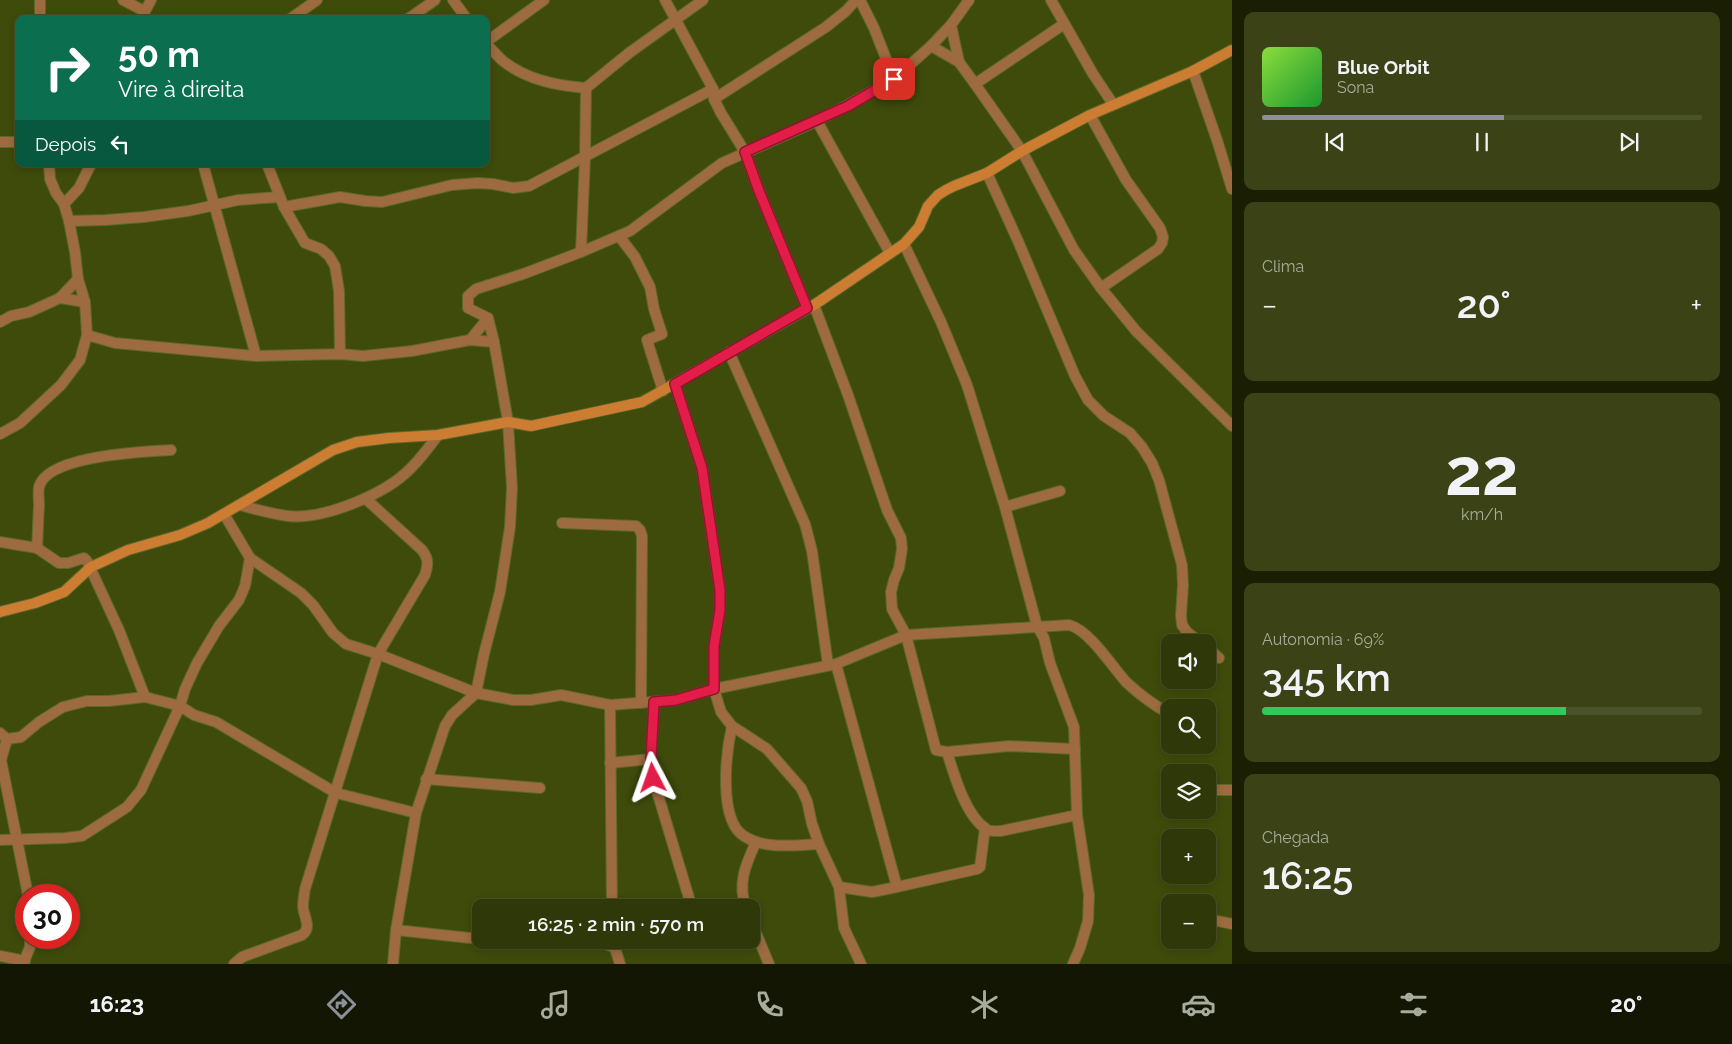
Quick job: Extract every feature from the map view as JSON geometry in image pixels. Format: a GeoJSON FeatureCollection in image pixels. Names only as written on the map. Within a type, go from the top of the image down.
{"type":"FeatureCollection","features":[{"type":"Feature","properties":{"kind":"street"},"geometry":{"type":"LineString","coordinates":[[40,0],[40,15]]}},
{"type":"Feature","properties":{"kind":"street"},"geometry":{"type":"LineString","coordinates":[[123,0],[142,15],[151,0]]}},
{"type":"Feature","properties":{"kind":"street"},"geometry":{"type":"LineString","coordinates":[[296,15],[317,0]]}},
{"type":"Feature","properties":{"kind":"street"},"geometry":{"type":"LineString","coordinates":[[414,15],[436,0]]}},
{"type":"Feature","properties":{"kind":"street"},"geometry":{"type":"LineString","coordinates":[[453,0],[464,15]]}},
{"type":"Feature","properties":{"kind":"street"},"geometry":{"type":"LineString","coordinates":[[490,40],[544,0]]}},
{"type":"Feature","properties":{"kind":"street"},"geometry":{"type":"LineString","coordinates":[[665,0],[745,152],[759,191],[848,395],[887,510],[900,538],[902,549],[899,568],[894,580],[892,609],[906,636],[934,747],[940,752],[1009,746],[1075,749]]}},
{"type":"Feature","properties":{"kind":"street"},"geometry":{"type":"LineString","coordinates":[[490,47],[504,62],[529,76],[553,83],[586,88],[629,53],[703,0]]}},
{"type":"Feature","properties":{"kind":"street"},"geometry":{"type":"LineString","coordinates":[[69,221],[135,218],[188,212],[238,200],[282,202],[340,197],[382,202],[452,185],[493,184],[503,187],[520,188],[529,186],[714,94],[826,27],[856,0]]}},
{"type":"Feature","properties":{"kind":"street"},"geometry":{"type":"LineString","coordinates":[[860,0],[874,28],[894,79]]}},
{"type":"Feature","properties":{"kind":"street"},"geometry":{"type":"LineString","coordinates":[[393,964],[396,930],[416,813],[444,726],[452,715],[476,693],[500,592],[510,527],[512,488],[508,422],[494,342],[488,318],[468,308],[468,296],[476,289],[523,274],[630,231],[722,163],[848,106],[894,79],[951,25],[969,0]]}},
{"type":"Feature","properties":{"kind":"street"},"geometry":{"type":"LineString","coordinates":[[1051,0],[1113,104]]}},
{"type":"Feature","properties":{"kind":"street"},"geometry":{"type":"LineString","coordinates":[[975,84],[1064,24]]}},
{"type":"Feature","properties":{"kind":"street"},"geometry":{"type":"LineString","coordinates":[[951,25],[959,62],[1022,151],[1074,250],[1101,288],[1136,331],[1232,426]]}},
{"type":"Feature","properties":{"kind":"street"},"geometry":{"type":"LineString","coordinates":[[931,46],[959,62]]}},
{"type":"Feature","properties":{"kind":"street"},"geometry":{"type":"LineString","coordinates":[[0,612],[35,603],[64,592],[91,568],[128,550],[180,535],[224,514],[333,450],[357,442],[438,435],[508,422],[532,426],[642,402],[810,307],[890,254],[904,244],[919,227],[928,206],[938,195],[954,186],[988,173],[1022,151],[1090,115],[1193,71],[1232,50]]}},
{"type":"Feature","properties":{"kind":"street"},"geometry":{"type":"LineString","coordinates":[[1193,71],[1232,189]]}},
{"type":"Feature","properties":{"kind":"street"},"geometry":{"type":"LineString","coordinates":[[581,252],[586,88]]}},
{"type":"Feature","properties":{"kind":"street"},"geometry":{"type":"LineString","coordinates":[[1090,115],[1126,180],[1156,222],[1163,237],[1158,249],[1101,288]]}},
{"type":"Feature","properties":{"kind":"street"},"geometry":{"type":"LineString","coordinates":[[817,121],[890,254]]}},
{"type":"Feature","properties":{"kind":"street"},"geometry":{"type":"LineString","coordinates":[[0,142],[15,142]]}},
{"type":"Feature","properties":{"kind":"street"},"geometry":{"type":"LineString","coordinates":[[0,434],[20,423],[61,385],[80,360],[87,335],[85,302],[78,279],[69,221],[64,204],[56,193],[50,179],[49,167]]}},
{"type":"Feature","properties":{"kind":"street"},"geometry":{"type":"LineString","coordinates":[[64,204],[79,188],[90,167]]}},
{"type":"Feature","properties":{"kind":"street"},"geometry":{"type":"LineString","coordinates":[[204,167],[256,356]]}},
{"type":"Feature","properties":{"kind":"street"},"geometry":{"type":"LineString","coordinates":[[268,167],[282,202],[305,242],[321,249],[329,256],[335,266],[339,291],[340,354]]}},
{"type":"Feature","properties":{"kind":"street"},"geometry":{"type":"LineString","coordinates":[[988,173],[1075,376],[1088,400],[1104,416],[1130,433],[1152,462],[1160,480],[1182,565],[1182,625],[1190,634]]}},
{"type":"Feature","properties":{"kind":"street"},"geometry":{"type":"LineString","coordinates":[[619,236],[635,258],[650,287],[654,309],[662,334],[647,340],[663,391]]}},
{"type":"Feature","properties":{"kind":"street"},"geometry":{"type":"LineString","coordinates":[[904,244],[968,385],[1006,507],[1038,626],[1073,721],[1077,815],[1089,895],[1088,921],[1073,964]]}},
{"type":"Feature","properties":{"kind":"street"},"geometry":{"type":"LineString","coordinates":[[1,326],[10,316],[30,312],[60,298],[78,279]]}},
{"type":"Feature","properties":{"kind":"street"},"geometry":{"type":"LineString","coordinates":[[60,298],[85,302]]}},
{"type":"Feature","properties":{"kind":"street"},"geometry":{"type":"LineString","coordinates":[[470,340],[488,318]]}},
{"type":"Feature","properties":{"kind":"street"},"geometry":{"type":"LineString","coordinates":[[87,335],[115,342],[256,356],[340,354],[364,356],[412,351],[470,340],[494,342]]}},
{"type":"Feature","properties":{"kind":"street"},"geometry":{"type":"LineString","coordinates":[[729,352],[805,524],[812,551],[832,665],[897,888]]}},
{"type":"Feature","properties":{"kind":"street"},"geometry":{"type":"LineString","coordinates":[[675,384],[702,468],[720,590],[720,610],[714,646],[714,689],[721,712],[732,726],[767,749],[801,788],[808,801],[812,824],[819,844],[839,887],[844,928],[861,964]]}},
{"type":"Feature","properties":{"kind":"street"},"geometry":{"type":"LineString","coordinates":[[239,505],[290,516],[320,513],[366,499],[383,490],[411,469],[438,435]]}},
{"type":"Feature","properties":{"kind":"street"},"geometry":{"type":"LineString","coordinates":[[37,548],[39,486],[45,475],[79,460],[170,450]]}},
{"type":"Feature","properties":{"kind":"street"},"geometry":{"type":"LineString","coordinates":[[1006,507],[1060,491]]}},
{"type":"Feature","properties":{"kind":"street"},"geometry":{"type":"LineString","coordinates":[[234,964],[242,956],[306,932],[307,927],[303,908],[305,889],[378,654],[425,575],[428,565],[427,556],[422,550],[366,499]]}},
{"type":"Feature","properties":{"kind":"street"},"geometry":{"type":"LineString","coordinates":[[224,514],[250,558],[301,593],[313,605],[333,633],[346,644],[378,654],[476,693],[513,700],[531,700],[561,695],[610,705],[676,700],[714,689],[832,665],[906,636],[1064,625],[1076,626],[1086,634],[1117,672],[1141,696],[1161,710]]}},
{"type":"Feature","properties":{"kind":"street"},"geometry":{"type":"LineString","coordinates":[[562,523],[636,526],[640,530],[643,563],[641,703]]}},
{"type":"Feature","properties":{"kind":"street"},"geometry":{"type":"LineString","coordinates":[[0,542],[37,548],[59,563],[68,563],[84,558],[91,568],[119,630],[145,697]]}},
{"type":"Feature","properties":{"kind":"street"},"geometry":{"type":"LineString","coordinates":[[0,840],[82,836],[127,807],[141,790],[180,706],[185,689],[197,663],[219,626],[239,600],[245,586],[250,558]]}},
{"type":"Feature","properties":{"kind":"street"},"geometry":{"type":"LineString","coordinates":[[1216,655],[1219,658]]}},
{"type":"Feature","properties":{"kind":"street"},"geometry":{"type":"LineString","coordinates":[[26,884],[0,760],[4,736],[21,737],[63,707],[87,701],[145,697],[180,706],[194,715],[216,722],[336,793],[416,813]]}},
{"type":"Feature","properties":{"kind":"street"},"geometry":{"type":"LineString","coordinates":[[654,702],[651,759],[656,793],[689,899]]}},
{"type":"Feature","properties":{"kind":"street"},"geometry":{"type":"LineString","coordinates":[[610,705],[612,899]]}},
{"type":"Feature","properties":{"kind":"street"},"geometry":{"type":"LineString","coordinates":[[732,726],[727,748],[727,768],[730,818],[735,828],[743,836],[756,842],[780,845],[819,844]]}},
{"type":"Feature","properties":{"kind":"street"},"geometry":{"type":"LineString","coordinates":[[947,752],[960,792],[974,815],[985,828],[991,831],[1001,831],[1077,815]]}},
{"type":"Feature","properties":{"kind":"street"},"geometry":{"type":"LineString","coordinates":[[610,762],[651,759]]}},
{"type":"Feature","properties":{"kind":"street"},"geometry":{"type":"LineString","coordinates":[[426,778],[540,788]]}},
{"type":"Feature","properties":{"kind":"street"},"geometry":{"type":"LineString","coordinates":[[1216,790],[1232,790]]}},
{"type":"Feature","properties":{"kind":"street"},"geometry":{"type":"LineString","coordinates":[[839,887],[872,892],[897,888],[980,867],[985,828]]}},
{"type":"Feature","properties":{"kind":"street"},"geometry":{"type":"LineString","coordinates":[[744,899],[741,885],[745,865],[756,842]]}},
{"type":"Feature","properties":{"kind":"street"},"geometry":{"type":"LineString","coordinates":[[1216,921],[1232,924]]}},
{"type":"Feature","properties":{"kind":"street"},"geometry":{"type":"LineString","coordinates":[[396,930],[472,938]]}},
{"type":"Feature","properties":{"kind":"street"},"geometry":{"type":"LineString","coordinates":[[760,942],[769,964]]}},
{"type":"Feature","properties":{"kind":"street"},"geometry":{"type":"LineString","coordinates":[[0,956],[24,962],[29,949]]}},
{"type":"Feature","properties":{"kind":"street"},"geometry":{"type":"LineString","coordinates":[[616,949],[620,964]]}},
{"type":"Feature","properties":{"kind":"route"},"geometry":{"type":"LineString","coordinates":[[653,778],[651,759],[654,702],[676,700],[714,689],[714,646],[720,610],[720,590],[702,468],[675,384],[807,308],[745,152],[848,106],[894,79]]}}]}
